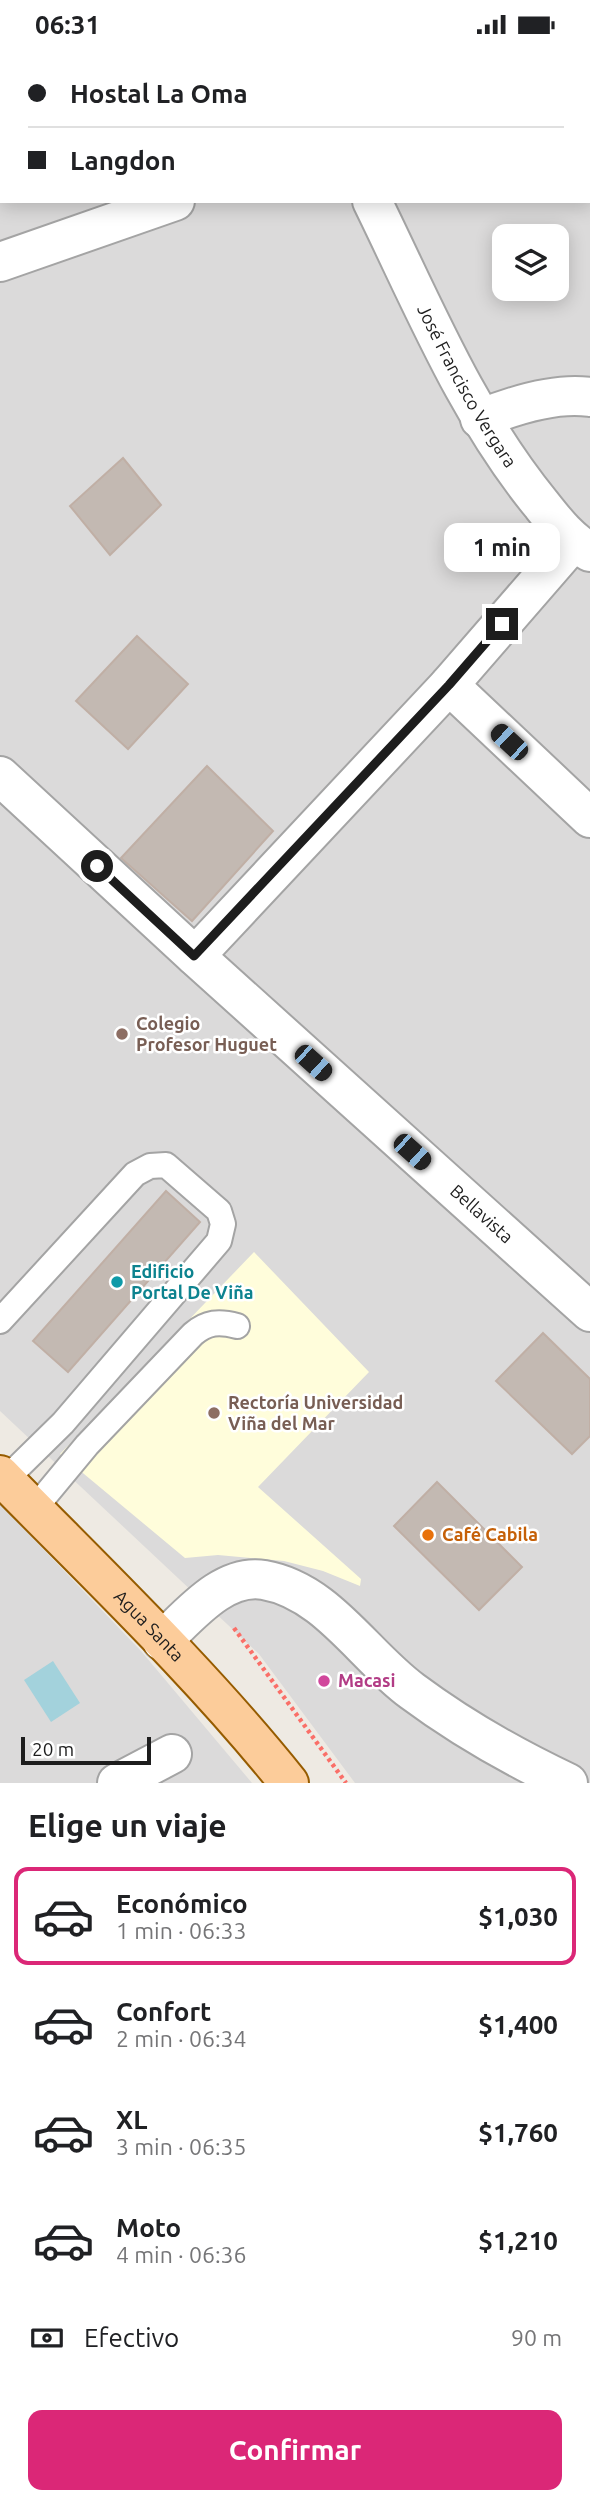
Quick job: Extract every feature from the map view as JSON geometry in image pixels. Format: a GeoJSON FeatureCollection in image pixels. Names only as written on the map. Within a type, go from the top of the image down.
{"type":"FeatureCollection","features":[{"type":"Feature","properties":{"kind":"main road","name":"Agua Santa"},"geometry":{"type":"LineString","coordinates":[[3,1477],[255,1740],[289,1783]]}},
{"type":"Feature","properties":{"kind":"street","name":"José Francisco Vergara"},"geometry":{"type":"LineString","coordinates":[[373,203],[480,419],[519,477],[581,547]]}},
{"type":"Feature","properties":{"kind":"street"},"geometry":{"type":"LineString","coordinates":[[0,262],[157,204]]}},
{"type":"Feature","properties":{"kind":"street"},"geometry":{"type":"LineString","coordinates":[[480,419],[500,411],[554,398],[590,397]]}},
{"type":"Feature","properties":{"kind":"street"},"geometry":{"type":"LineString","coordinates":[[194,956],[581,547]]}},
{"type":"Feature","properties":{"kind":"street"},"geometry":{"type":"LineString","coordinates":[[449,685],[590,818]]}},
{"type":"Feature","properties":{"kind":"street","name":"Bellavista"},"geometry":{"type":"LineString","coordinates":[[0,776],[194,956],[590,1312]]}},
{"type":"Feature","properties":{"kind":"street"},"geometry":{"type":"LineString","coordinates":[[162,1641],[217,1593],[262,1580],[304,1594],[410,1690],[568,1783]]}},
{"type":"Feature","properties":{"kind":"street"},"geometry":{"type":"LineString","coordinates":[[117,1783],[172,1754]]}},
{"type":"Feature","properties":{"kind":"lane"},"geometry":{"type":"LineString","coordinates":[[0,1321],[135,1174],[150,1166],[166,1165],[219,1211],[223,1224],[219,1241],[63,1423],[3,1477]]}},
{"type":"Feature","properties":{"kind":"lane"},"geometry":{"type":"LineString","coordinates":[[34,1509],[87,1445],[193,1334],[209,1323],[223,1322],[237,1326]]}},
{"type":"Feature","properties":{"kind":"path"},"geometry":{"type":"LineString","coordinates":[[217,1593],[244,1645],[346,1783]]}},
{"type":"Feature","properties":{"kind":"shaded area"},"geometry":{"type":"Polygon","coordinates":[[[0,203],[590,203],[590,1783],[355,1783],[259,1654],[0,1411],[0,203]]]}},
{"type":"Feature","properties":{"kind":"shaded area","name":"Rectoría Universidad Viña del Mar"},"geometry":{"type":"Polygon","coordinates":[[[254,1252],[369,1372],[258,1487],[361,1579],[360,1586],[323,1571],[284,1561],[218,1555],[185,1558],[60,1454],[254,1252]]]}},
{"type":"Feature","properties":{"kind":"shaded area"},"geometry":{"type":"Polygon","coordinates":[[[0,1504],[141,1651],[252,1783],[0,1783],[0,1504]]]}},
{"type":"Feature","properties":{"kind":"water"},"geometry":{"type":"Polygon","coordinates":[[[53,1661],[80,1703],[51,1722],[24,1680],[53,1661]]]}},
{"type":"Feature","properties":{"kind":"building"},"geometry":{"type":"Polygon","coordinates":[[[123,458],[161,505],[110,555],[70,506],[123,458]]]}},
{"type":"Feature","properties":{"kind":"building"},"geometry":{"type":"Polygon","coordinates":[[[137,636],[188,684],[128,749],[76,701],[137,636]]]}},
{"type":"Feature","properties":{"kind":"building"},"geometry":{"type":"Polygon","coordinates":[[[207,766],[273,831],[192,921],[121,858],[207,766]]]}},
{"type":"Feature","properties":{"kind":"building","name":"Edificio Portal De Viña"},"geometry":{"type":"Polygon","coordinates":[[[166,1191],[200,1222],[68,1372],[33,1341],[166,1191]]]}},
{"type":"Feature","properties":{"kind":"building"},"geometry":{"type":"Polygon","coordinates":[[[543,1333],[590,1379],[590,1436],[572,1454],[496,1381],[543,1333]]]}},
{"type":"Feature","properties":{"kind":"building"},"geometry":{"type":"Polygon","coordinates":[[[437,1482],[522,1567],[479,1610],[394,1526],[437,1482]]]}},
{"type":"Feature","properties":{"kind":"place","name":"Colegio Profesor Huguet"},"geometry":{"type":"Point","coordinates":[122,1034]}},
{"type":"Feature","properties":{"kind":"place","name":"Edificio Portal De Viña"},"geometry":{"type":"Point","coordinates":[117,1282]}},
{"type":"Feature","properties":{"kind":"place","name":"Rectoría Universidad Viña del Mar"},"geometry":{"type":"Point","coordinates":[214,1413]}},
{"type":"Feature","properties":{"kind":"place","name":"Café Cabila"},"geometry":{"type":"Point","coordinates":[428,1535]}},
{"type":"Feature","properties":{"kind":"place","name":"Macasi"},"geometry":{"type":"Point","coordinates":[324,1681]}},
{"type":"Feature","properties":{"kind":"route"},"geometry":{"type":"LineString","coordinates":[[97,866],[194,956],[449,685],[502,624]]}}]}
